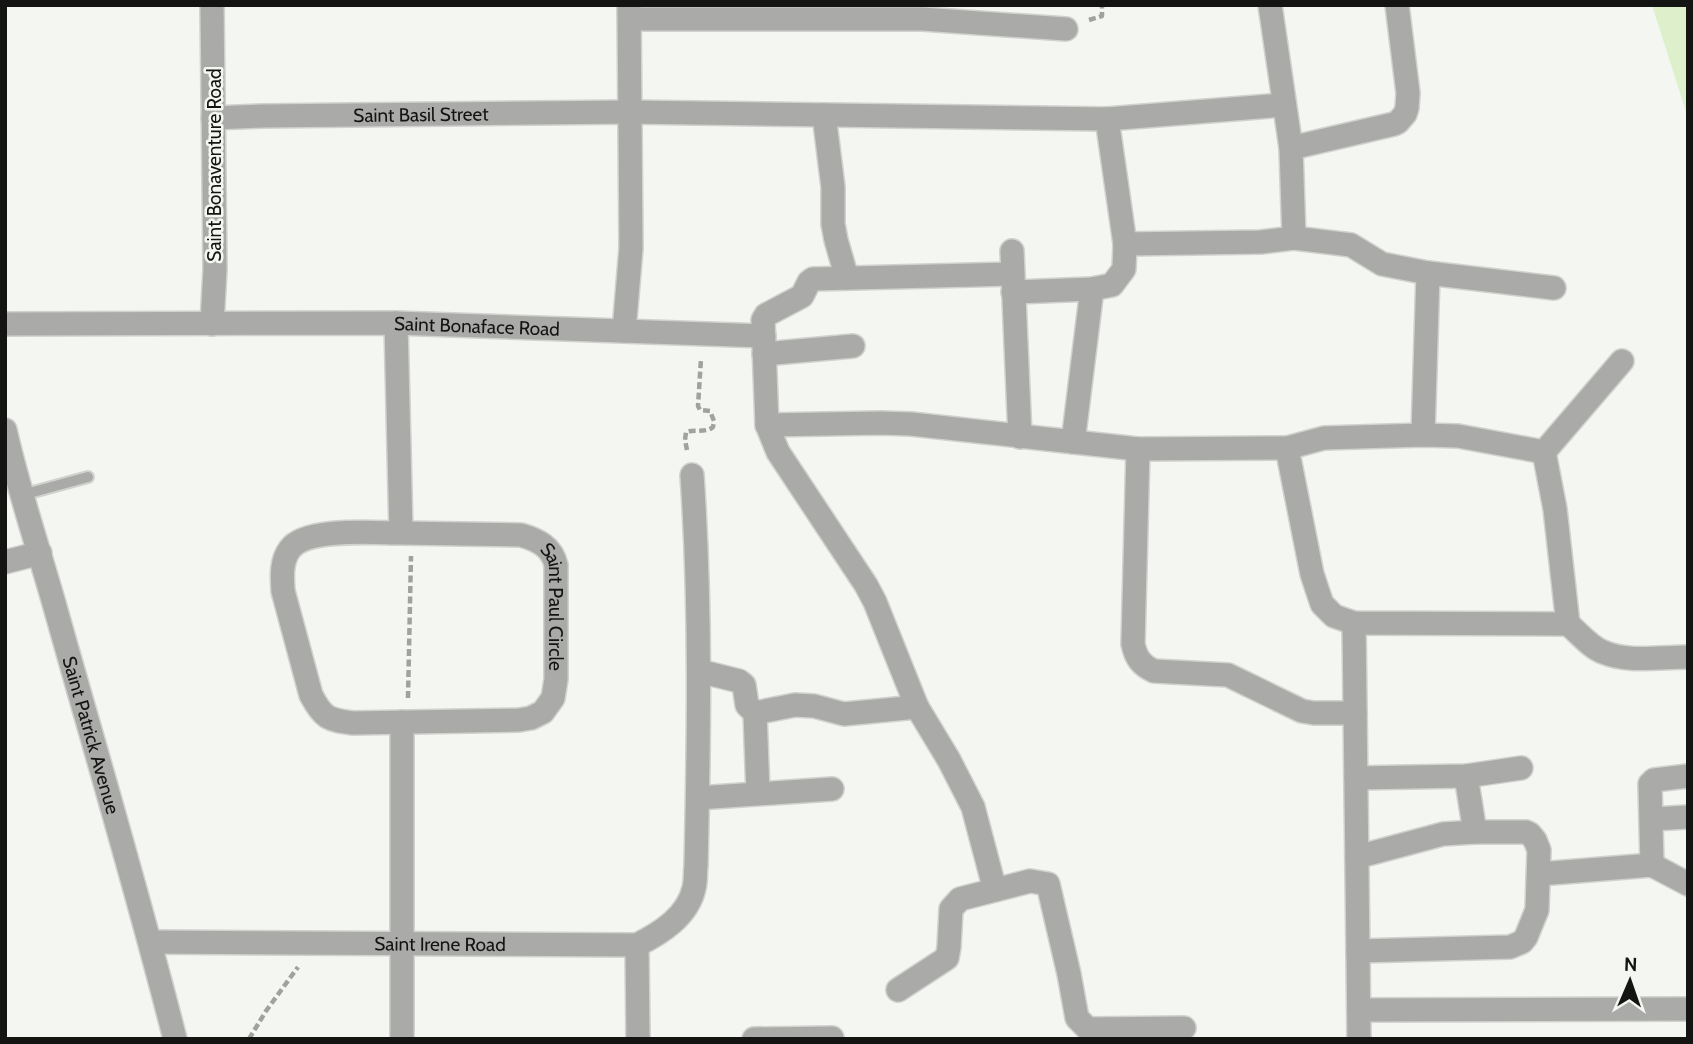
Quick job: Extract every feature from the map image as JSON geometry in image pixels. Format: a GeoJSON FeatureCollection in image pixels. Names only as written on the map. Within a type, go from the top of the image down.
{"type":"FeatureCollection","features":[{"type":"Feature","properties":{"kind":"street","name":"Saint Bonaventure Road"},"geometry":{"type":"LineString","coordinates":[[212,5],[215,269],[212,324]]}},
{"type":"Feature","properties":{"kind":"street"},"geometry":{"type":"LineString","coordinates":[[1270,5],[1291,148],[1293,238]]}},
{"type":"Feature","properties":{"kind":"street"},"geometry":{"type":"LineString","coordinates":[[1291,148],[1394,124],[1402,119],[1407,108],[1408,93],[1397,5]]}},
{"type":"Feature","properties":{"kind":"street"},"geometry":{"type":"LineString","coordinates":[[624,331],[631,248],[629,12],[922,19],[1066,29]]}},
{"type":"Feature","properties":{"kind":"street","name":"Saint Basil Street"},"geometry":{"type":"LineString","coordinates":[[213,118],[630,112],[1107,119],[1283,105]]}},
{"type":"Feature","properties":{"kind":"street"},"geometry":{"type":"LineString","coordinates":[[824,115],[833,187],[833,224],[847,278]]}},
{"type":"Feature","properties":{"kind":"street"},"geometry":{"type":"LineString","coordinates":[[995,890],[973,807],[949,760],[916,707],[875,602],[778,452],[768,425],[763,320],[766,315],[802,296],[810,280],[847,278],[1013,283],[1091,289],[1112,285],[1124,269],[1125,244],[1107,119]]}},
{"type":"Feature","properties":{"kind":"street"},"geometry":{"type":"LineString","coordinates":[[1125,244],[1261,242],[1293,238],[1351,245],[1382,264],[1428,273],[1554,288]]}},
{"type":"Feature","properties":{"kind":"street"},"geometry":{"type":"LineString","coordinates":[[1012,251],[1020,436]]}},
{"type":"Feature","properties":{"kind":"street"},"geometry":{"type":"LineString","coordinates":[[1423,435],[1428,273]]}},
{"type":"Feature","properties":{"kind":"street"},"geometry":{"type":"LineString","coordinates":[[1073,442],[1091,289]]}},
{"type":"Feature","properties":{"kind":"street"},"geometry":{"type":"LineString","coordinates":[[396,323],[401,533]]}},
{"type":"Feature","properties":{"kind":"street","name":"Saint Bonaface Road"},"geometry":{"type":"LineString","coordinates":[[5,324],[396,323],[703,333],[764,345],[853,346]]}},
{"type":"Feature","properties":{"kind":"street"},"geometry":{"type":"LineString","coordinates":[[1544,452],[1622,361]]}},
{"type":"Feature","properties":{"kind":"street"},"geometry":{"type":"LineString","coordinates":[[768,425],[911,424],[1138,449],[1287,448],[1324,438],[1458,436],[1544,452]]}},
{"type":"Feature","properties":{"kind":"street","name":"Saint Patrick Avenue"},"geometry":{"type":"LineString","coordinates":[[5,430],[176,1039]]}},
{"type":"Feature","properties":{"kind":"street"},"geometry":{"type":"LineString","coordinates":[[1287,448],[1312,574],[1322,604],[1334,616],[1354,623],[1568,624],[1604,653],[1635,657],[1688,657]]}},
{"type":"Feature","properties":{"kind":"street"},"geometry":{"type":"LineString","coordinates":[[1138,449],[1133,644],[1139,661],[1154,671],[1228,675],[1308,712],[1355,713]]}},
{"type":"Feature","properties":{"kind":"street"},"geometry":{"type":"LineString","coordinates":[[1544,452],[1555,509],[1568,624]]}},
{"type":"Feature","properties":{"kind":"street"},"geometry":{"type":"LineString","coordinates":[[638,1039],[637,945],[673,923],[688,904],[694,888],[699,671],[697,548],[692,475]]}},
{"type":"Feature","properties":{"kind":"street","name":"Saint Paul Circle"},"geometry":{"type":"LineString","coordinates":[[401,533],[521,535],[536,539],[549,548],[556,565],[556,678],[553,698],[543,712],[519,720],[353,723],[328,718],[319,711],[311,695],[283,591],[284,561],[291,547],[316,535],[401,533]]}},
{"type":"Feature","properties":{"kind":"street"},"geometry":{"type":"LineString","coordinates":[[5,562],[40,553]]}},
{"type":"Feature","properties":{"kind":"street"},"geometry":{"type":"LineString","coordinates":[[1354,623],[1359,1039]]}},
{"type":"Feature","properties":{"kind":"street"},"geometry":{"type":"LineString","coordinates":[[699,671],[741,682],[745,687],[747,705],[755,713],[758,793]]}},
{"type":"Feature","properties":{"kind":"street"},"geometry":{"type":"LineString","coordinates":[[755,713],[795,705],[814,706],[844,714],[916,707]]}},
{"type":"Feature","properties":{"kind":"street"},"geometry":{"type":"LineString","coordinates":[[402,722],[402,1039]]}},
{"type":"Feature","properties":{"kind":"street"},"geometry":{"type":"LineString","coordinates":[[1356,778],[1466,776],[1521,768]]}},
{"type":"Feature","properties":{"kind":"street"},"geometry":{"type":"LineString","coordinates":[[1466,776],[1475,832]]}},
{"type":"Feature","properties":{"kind":"street"},"geometry":{"type":"LineString","coordinates":[[1652,865],[1649,792],[1651,782],[1688,776]]}},
{"type":"Feature","properties":{"kind":"street"},"geometry":{"type":"LineString","coordinates":[[698,798],[832,789]]}},
{"type":"Feature","properties":{"kind":"street"},"geometry":{"type":"LineString","coordinates":[[1652,819],[1688,817]]}},
{"type":"Feature","properties":{"kind":"street"},"geometry":{"type":"LineString","coordinates":[[1357,857],[1443,834],[1475,832],[1526,832],[1538,844],[1539,850],[1537,910],[1527,937],[1516,946],[1358,951]]}},
{"type":"Feature","properties":{"kind":"street"},"geometry":{"type":"LineString","coordinates":[[1539,874],[1652,865],[1688,884]]}},
{"type":"Feature","properties":{"kind":"street"},"geometry":{"type":"LineString","coordinates":[[898,990],[947,958],[951,909],[960,899],[1030,881],[1048,884],[1077,1018],[1088,1029],[1184,1028]]}},
{"type":"Feature","properties":{"kind":"street","name":"Saint Irene Road"},"geometry":{"type":"LineString","coordinates":[[150,942],[637,945]]}},
{"type":"Feature","properties":{"kind":"street"},"geometry":{"type":"LineString","coordinates":[[1359,1010],[1688,1009]]}},
{"type":"Feature","properties":{"kind":"street"},"geometry":{"type":"LineString","coordinates":[[754,1039],[832,1038]]}},
{"type":"Feature","properties":{"kind":"lane"},"geometry":{"type":"LineString","coordinates":[[22,495],[88,477]]}},
{"type":"Feature","properties":{"kind":"path"},"geometry":{"type":"LineString","coordinates":[[692,475],[686,432],[709,430],[714,421],[710,411],[701,410],[698,406],[703,333]]}},
{"type":"Feature","properties":{"kind":"path"},"geometry":{"type":"LineString","coordinates":[[401,533],[411,552],[408,699],[402,722]]}},
{"type":"Feature","properties":{"kind":"path"},"geometry":{"type":"LineString","coordinates":[[249,1039],[316,943]]}},
{"type":"Feature","properties":{"kind":"green space"},"geometry":{"type":"Polygon","coordinates":[[[1652,5],[1688,5],[1688,118],[1652,5]]]}}]}
